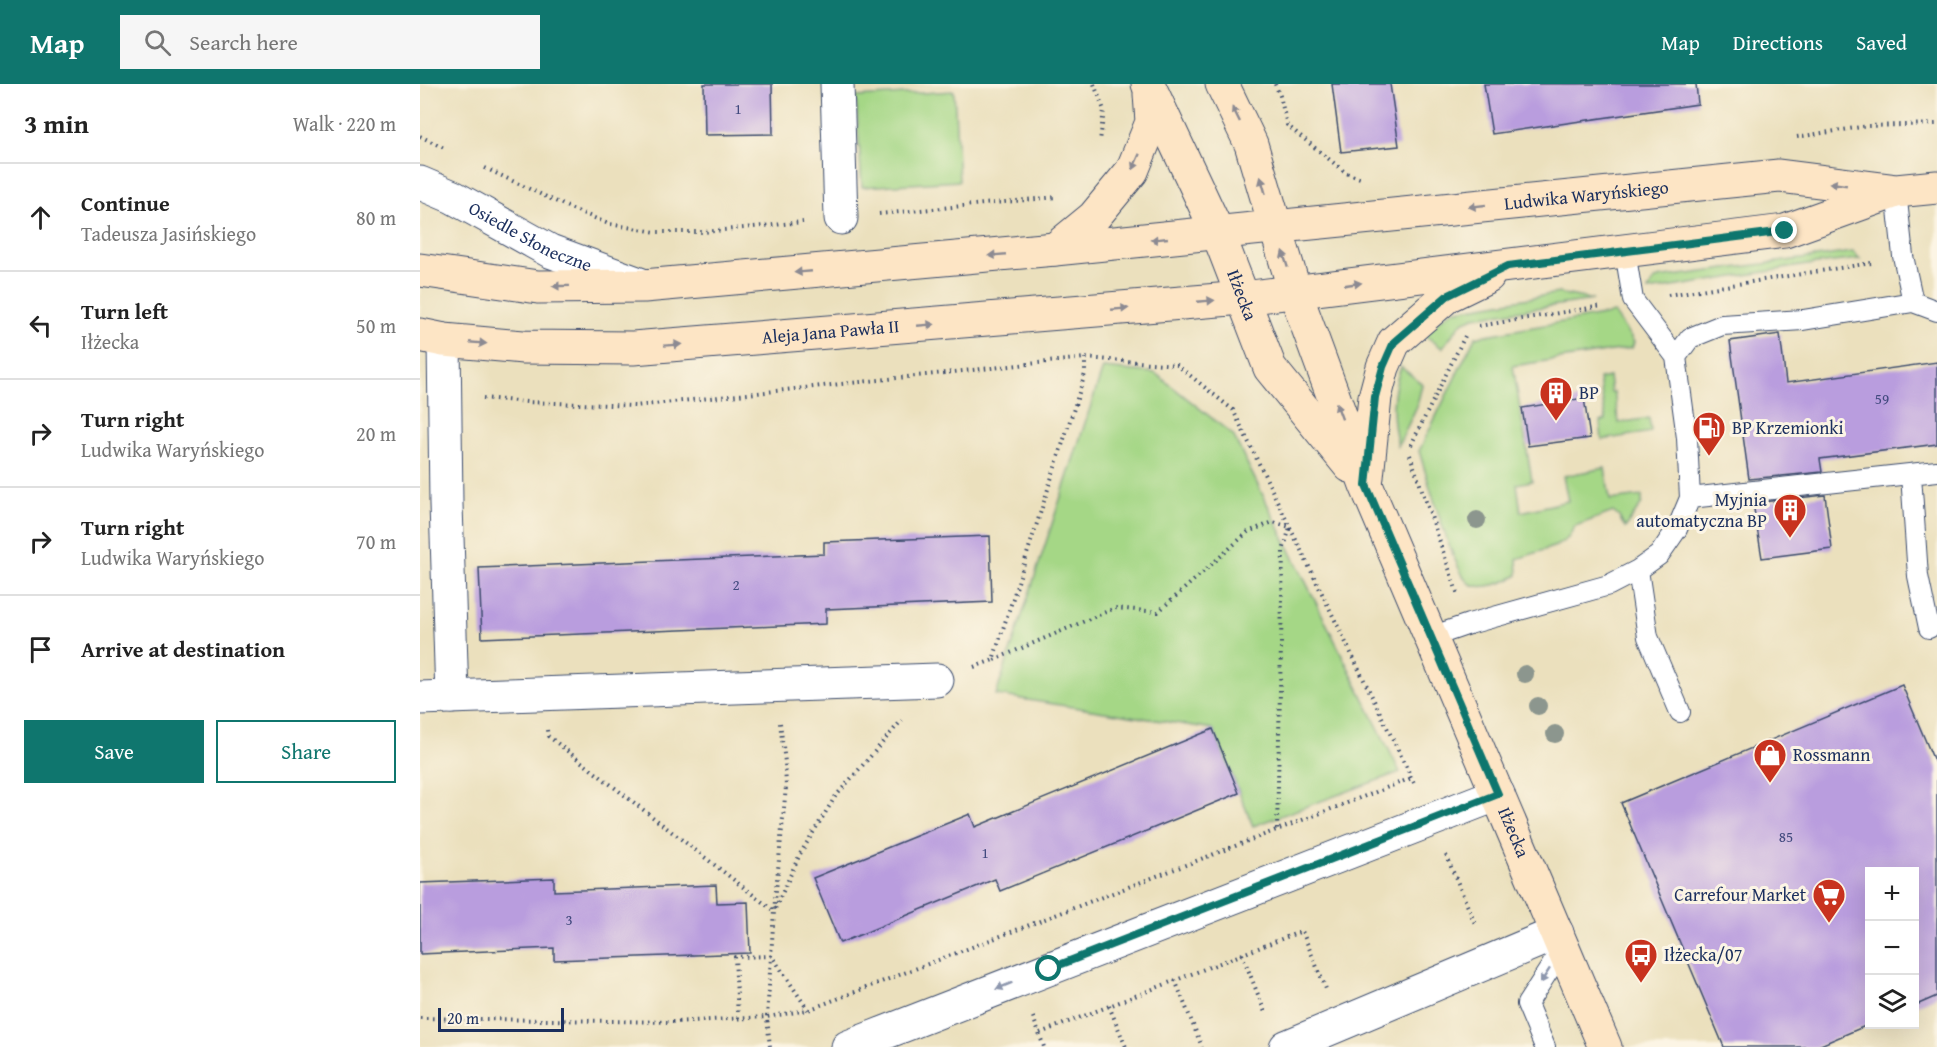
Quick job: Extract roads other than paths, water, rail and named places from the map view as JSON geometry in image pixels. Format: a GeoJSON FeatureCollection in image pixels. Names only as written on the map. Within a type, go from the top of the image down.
{"type":"FeatureCollection","features":[{"type":"Feature","properties":{"kind":"main road","name":"Iłżecka"},"geometry":{"type":"LineString","coordinates":[[1222,84],[1251,144],[1295,292],[1366,485],[1605,1047]]}},
{"type":"Feature","properties":{"kind":"main road","name":"Iłżecka"},"geometry":{"type":"LineString","coordinates":[[1149,85],[1218,233],[1270,368],[1366,485]]}},
{"type":"Feature","properties":{"kind":"main road"},"geometry":{"type":"LineString","coordinates":[[1055,249],[1095,217],[1132,171],[1152,122],[1149,85]]}},
{"type":"Feature","properties":{"kind":"main road","name":"Ludwika Waryńskiego"},"geometry":{"type":"LineString","coordinates":[[1218,233],[1779,176],[1896,191],[1937,187]]}},
{"type":"Feature","properties":{"kind":"main road","name":"Ludwika Waryńskiego"},"geometry":{"type":"LineString","coordinates":[[1295,292],[1785,231],[1896,191]]}},
{"type":"Feature","properties":{"kind":"main road"},"geometry":{"type":"LineString","coordinates":[[420,270],[538,286],[644,286],[1218,233]]}},
{"type":"Feature","properties":{"kind":"main road","name":"Ludwika Waryńskiego"},"geometry":{"type":"LineString","coordinates":[[1366,485],[1375,397],[1383,367],[1394,342],[1447,296],[1508,266]]}},
{"type":"Feature","properties":{"kind":"main road","name":"Aleja Jana Pawła II"},"geometry":{"type":"LineString","coordinates":[[432,337],[523,347],[633,348],[1295,292]]}},
{"type":"Feature","properties":{"kind":"street"},"geometry":{"type":"LineString","coordinates":[[837,84],[841,218]]}},
{"type":"Feature","properties":{"kind":"street","name":"Osiedle Słoneczne"},"geometry":{"type":"LineString","coordinates":[[420,183],[453,197],[550,251],[644,286]]}},
{"type":"Feature","properties":{"kind":"street"},"geometry":{"type":"LineString","coordinates":[[432,337],[444,394],[436,697],[937,681]]}},
{"type":"Feature","properties":{"kind":"street"},"geometry":{"type":"LineString","coordinates":[[848,1047],[1498,794]]}},
{"type":"Feature","properties":{"kind":"street"},"geometry":{"type":"LineString","coordinates":[[1286,1047],[1491,961],[1560,940]]}},
{"type":"Feature","properties":{"kind":"lane"},"geometry":{"type":"LineString","coordinates":[[1896,191],[1903,256],[1913,302]]}},
{"type":"Feature","properties":{"kind":"lane"},"geometry":{"type":"LineString","coordinates":[[1431,636],[1609,585],[1638,570],[1659,555],[1677,530],[1690,498],[1687,438],[1676,357],[1633,300],[1625,251]]}},
{"type":"Feature","properties":{"kind":"lane"},"geometry":{"type":"LineString","coordinates":[[1676,357],[1690,338],[1722,325],[1803,320],[1913,302],[1937,311]]}},
{"type":"Feature","properties":{"kind":"lane"},"geometry":{"type":"LineString","coordinates":[[1690,498],[1937,471]]}},
{"type":"Feature","properties":{"kind":"lane"},"geometry":{"type":"LineString","coordinates":[[1911,475],[1918,576],[1929,628]]}},
{"type":"Feature","properties":{"kind":"lane"},"geometry":{"type":"LineString","coordinates":[[1638,570],[1648,637],[1680,711]]}},
{"type":"Feature","properties":{"kind":"lane"},"geometry":{"type":"LineString","coordinates":[[1545,1047],[1527,1004],[1560,940]]}},
{"type":"Feature","properties":{"kind":"place","name":"BP"},"geometry":{"type":"Point","coordinates":[1556,422]}},
{"type":"Feature","properties":{"kind":"place","name":"BP Krzemionki"},"geometry":{"type":"Point","coordinates":[1709,457]}},
{"type":"Feature","properties":{"kind":"place","name":"Myjnia automatyczna BP"},"geometry":{"type":"Point","coordinates":[1790,539]}},
{"type":"Feature","properties":{"kind":"place","name":"Rossmann"},"geometry":{"type":"Point","coordinates":[1770,784]}},
{"type":"Feature","properties":{"kind":"place","name":"Carrefour Market"},"geometry":{"type":"Point","coordinates":[1829,924]}},
{"type":"Feature","properties":{"kind":"place","name":"Iłżecka/07"},"geometry":{"type":"Point","coordinates":[1641,984]}}]}
